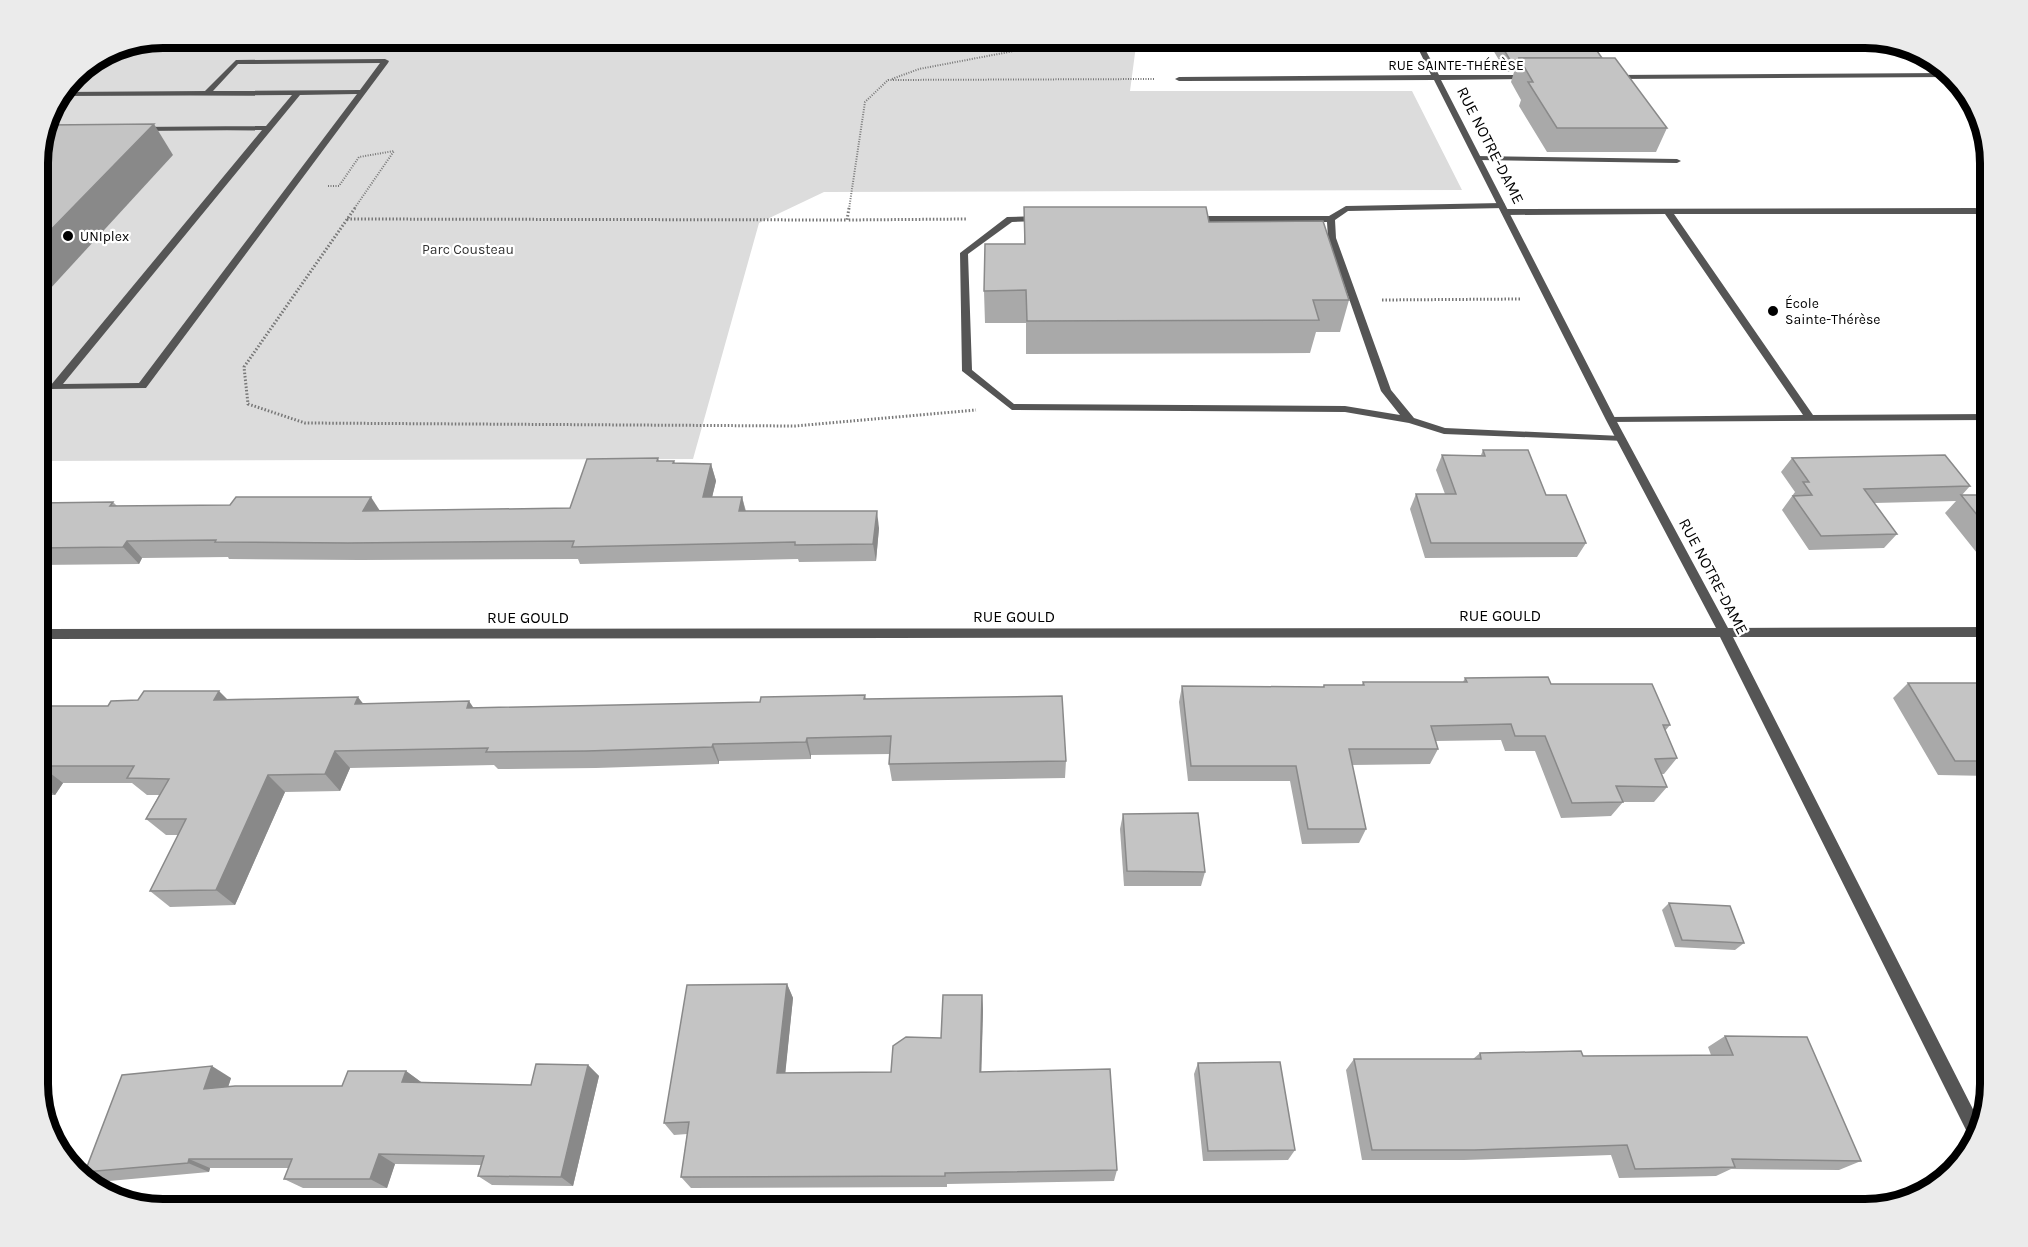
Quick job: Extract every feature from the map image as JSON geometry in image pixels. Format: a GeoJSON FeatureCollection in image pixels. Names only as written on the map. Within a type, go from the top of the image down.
{"type":"FeatureCollection","features":[{"type":"Feature","properties":{"kind":"street","name":"RUE NOTRE-DAME"},"geometry":{"type":"LineString","coordinates":[[1421,48],[1611,420],[1724,632],[1972,1125]]}},
{"type":"Feature","properties":{"kind":"street"},"geometry":{"type":"LineString","coordinates":[[207,93],[236,62],[385,61],[142,386],[56,387],[297,93]]}},
{"type":"Feature","properties":{"kind":"street"},"geometry":{"type":"LineString","coordinates":[[1603,77],[1939,75]]}},
{"type":"Feature","properties":{"kind":"street","name":"RUE SAINTE-THÉRÈSE"},"geometry":{"type":"LineString","coordinates":[[1179,79],[1532,77]]}},
{"type":"Feature","properties":{"kind":"street"},"geometry":{"type":"LineString","coordinates":[[71,94],[362,92]]}},
{"type":"Feature","properties":{"kind":"street"},"geometry":{"type":"LineString","coordinates":[[127,129],[268,128]]}},
{"type":"Feature","properties":{"kind":"street"},"geometry":{"type":"LineString","coordinates":[[1478,159],[1677,160]]}},
{"type":"Feature","properties":{"kind":"street"},"geometry":{"type":"LineString","coordinates":[[1177,219],[1332,219],[1346,209],[1980,212]]}},
{"type":"Feature","properties":{"kind":"street"},"geometry":{"type":"LineString","coordinates":[[1668,212],[1810,418]]}},
{"type":"Feature","properties":{"kind":"street"},"geometry":{"type":"LineString","coordinates":[[1046,219],[1011,219],[964,253],[967,371],[1012,407],[1345,410],[1410,420],[1444,430],[1621,439]]}},
{"type":"Feature","properties":{"kind":"street"},"geometry":{"type":"LineString","coordinates":[[1332,219],[1332,238],[1386,391],[1410,420]]}},
{"type":"Feature","properties":{"kind":"street"},"geometry":{"type":"LineString","coordinates":[[1611,420],[1980,417]]}},
{"type":"Feature","properties":{"kind":"street","name":"RUE GOULD"},"geometry":{"type":"LineString","coordinates":[[48,634],[1980,632]]}},
{"type":"Feature","properties":{"kind":"path"},"geometry":{"type":"LineString","coordinates":[[847,220],[865,102],[888,80],[919,69],[1020,48]]}},
{"type":"Feature","properties":{"kind":"path"},"geometry":{"type":"LineString","coordinates":[[888,80],[1179,79]]}},
{"type":"Feature","properties":{"kind":"path"},"geometry":{"type":"LineString","coordinates":[[328,186],[339,186],[359,157],[394,151],[244,367],[248,404],[305,423],[783,426],[1012,407]]}},
{"type":"Feature","properties":{"kind":"path"},"geometry":{"type":"LineString","coordinates":[[346,219],[1011,219]]}},
{"type":"Feature","properties":{"kind":"path"},"geometry":{"type":"LineString","coordinates":[[1353,300],[1550,299]]}},
{"type":"Feature","properties":{"kind":"green space","name":"Parc Cousteau"},"geometry":{"type":"Polygon","coordinates":[[[163,48],[1136,48],[1130,91],[1412,91],[1462,190],[824,192],[759,223],[693,459],[48,461],[48,156],[54,126],[67,99],[87,77],[106,63],[133,52],[163,48]]]}},
{"type":"Feature","properties":{"kind":"building"},"geometry":{"type":"Polygon","coordinates":[[[1503,48],[1595,48],[1602,58],[1519,58],[1510,60],[1503,48]]]}},
{"type":"Feature","properties":{"kind":"building"},"geometry":{"type":"Polygon","coordinates":[[[1519,58],[1615,58],[1667,128],[1557,128],[1528,82],[1533,82],[1519,58]]]}},
{"type":"Feature","properties":{"kind":"building"},"geometry":{"type":"Polygon","coordinates":[[[154,124],[48,233],[48,156],[54,125],[154,124]]]}},
{"type":"Feature","properties":{"kind":"building"},"geometry":{"type":"Polygon","coordinates":[[[1024,207],[1206,207],[1209,222],[1323,221],[1349,300],[1313,300],[1319,320],[1027,321],[1026,290],[984,291],[985,244],[1025,244],[1024,207]]]}},
{"type":"Feature","properties":{"kind":"building"},"geometry":{"type":"Polygon","coordinates":[[[1483,450],[1528,450],[1546,495],[1566,495],[1586,543],[1431,543],[1416,494],[1456,494],[1442,455],[1485,456],[1483,450]]]}},
{"type":"Feature","properties":{"kind":"building"},"geometry":{"type":"Polygon","coordinates":[[[1945,455],[1970,486],[1864,489],[1897,534],[1821,536],[1793,496],[1812,495],[1803,482],[1809,482],[1792,458],[1945,455]]]}},
{"type":"Feature","properties":{"kind":"building"},"geometry":{"type":"Polygon","coordinates":[[[658,458],[657,461],[674,461],[673,463],[711,464],[703,497],[742,497],[739,511],[877,511],[873,544],[795,545],[795,542],[572,547],[574,541],[348,543],[215,542],[216,540],[127,541],[123,547],[48,548],[48,503],[113,502],[110,506],[230,505],[236,497],[371,497],[363,511],[570,508],[587,459],[658,458]]]}},
{"type":"Feature","properties":{"kind":"building"},"geometry":{"type":"Polygon","coordinates":[[[1961,495],[1980,495],[1980,519],[1961,495]]]}},
{"type":"Feature","properties":{"kind":"building"},"geometry":{"type":"Polygon","coordinates":[[[1548,677],[1551,684],[1652,684],[1670,725],[1663,725],[1677,758],[1655,759],[1667,787],[1616,786],[1623,802],[1572,803],[1545,736],[1515,736],[1511,724],[1431,726],[1438,749],[1349,749],[1366,829],[1308,829],[1296,766],[1191,766],[1182,686],[1324,687],[1324,685],[1364,685],[1363,682],[1467,682],[1465,678],[1548,677]]]}},
{"type":"Feature","properties":{"kind":"building"},"geometry":{"type":"Polygon","coordinates":[[[1908,683],[1980,683],[1980,761],[1955,761],[1908,683]]]}},
{"type":"Feature","properties":{"kind":"building"},"geometry":{"type":"Polygon","coordinates":[[[144,691],[219,691],[214,700],[358,697],[355,704],[469,701],[467,708],[760,702],[761,697],[865,695],[864,699],[1062,696],[1066,761],[889,764],[891,736],[807,738],[806,742],[713,744],[712,747],[587,751],[486,752],[488,748],[335,751],[325,774],[268,775],[216,890],[150,891],[186,819],[146,819],[169,779],[127,778],[134,766],[48,766],[48,706],[108,706],[111,701],[138,700],[144,691]]]}},
{"type":"Feature","properties":{"kind":"building"},"geometry":{"type":"Polygon","coordinates":[[[1198,813],[1205,872],[1127,871],[1123,814],[1198,813]]]}},
{"type":"Feature","properties":{"kind":"building"},"geometry":{"type":"Polygon","coordinates":[[[1669,903],[1730,906],[1744,943],[1682,940],[1669,903]]]}},
{"type":"Feature","properties":{"kind":"building"},"geometry":{"type":"Polygon","coordinates":[[[787,984],[777,1073],[891,1072],[893,1046],[906,1037],[941,1038],[943,995],[982,995],[980,1072],[1110,1069],[1117,1170],[945,1173],[945,1176],[681,1177],[689,1122],[664,1123],[687,985],[787,984]]]}},
{"type":"Feature","properties":{"kind":"building"},"geometry":{"type":"Polygon","coordinates":[[[1725,1036],[1807,1037],[1861,1161],[1732,1159],[1735,1167],[1635,1169],[1627,1145],[1475,1150],[1372,1150],[1354,1059],[1481,1059],[1480,1053],[1581,1051],[1583,1056],[1733,1055],[1725,1036]]]}},
{"type":"Feature","properties":{"kind":"building"},"geometry":{"type":"Polygon","coordinates":[[[1280,1062],[1295,1150],[1208,1151],[1198,1063],[1280,1062]]]}},
{"type":"Feature","properties":{"kind":"building"},"geometry":{"type":"Polygon","coordinates":[[[536,1064],[588,1065],[561,1177],[478,1176],[484,1156],[379,1154],[370,1179],[284,1179],[292,1159],[189,1159],[188,1163],[89,1172],[86,1169],[122,1075],[212,1066],[204,1089],[235,1086],[342,1086],[348,1071],[406,1071],[402,1082],[531,1085],[536,1064]]]}},
{"type":"Feature","properties":{"kind":"place","name":"UNIplex"},"geometry":{"type":"Point","coordinates":[68,236]}},
{"type":"Feature","properties":{"kind":"place","name":"École Sainte-Thérèse"},"geometry":{"type":"Point","coordinates":[1773,311]}}]}
